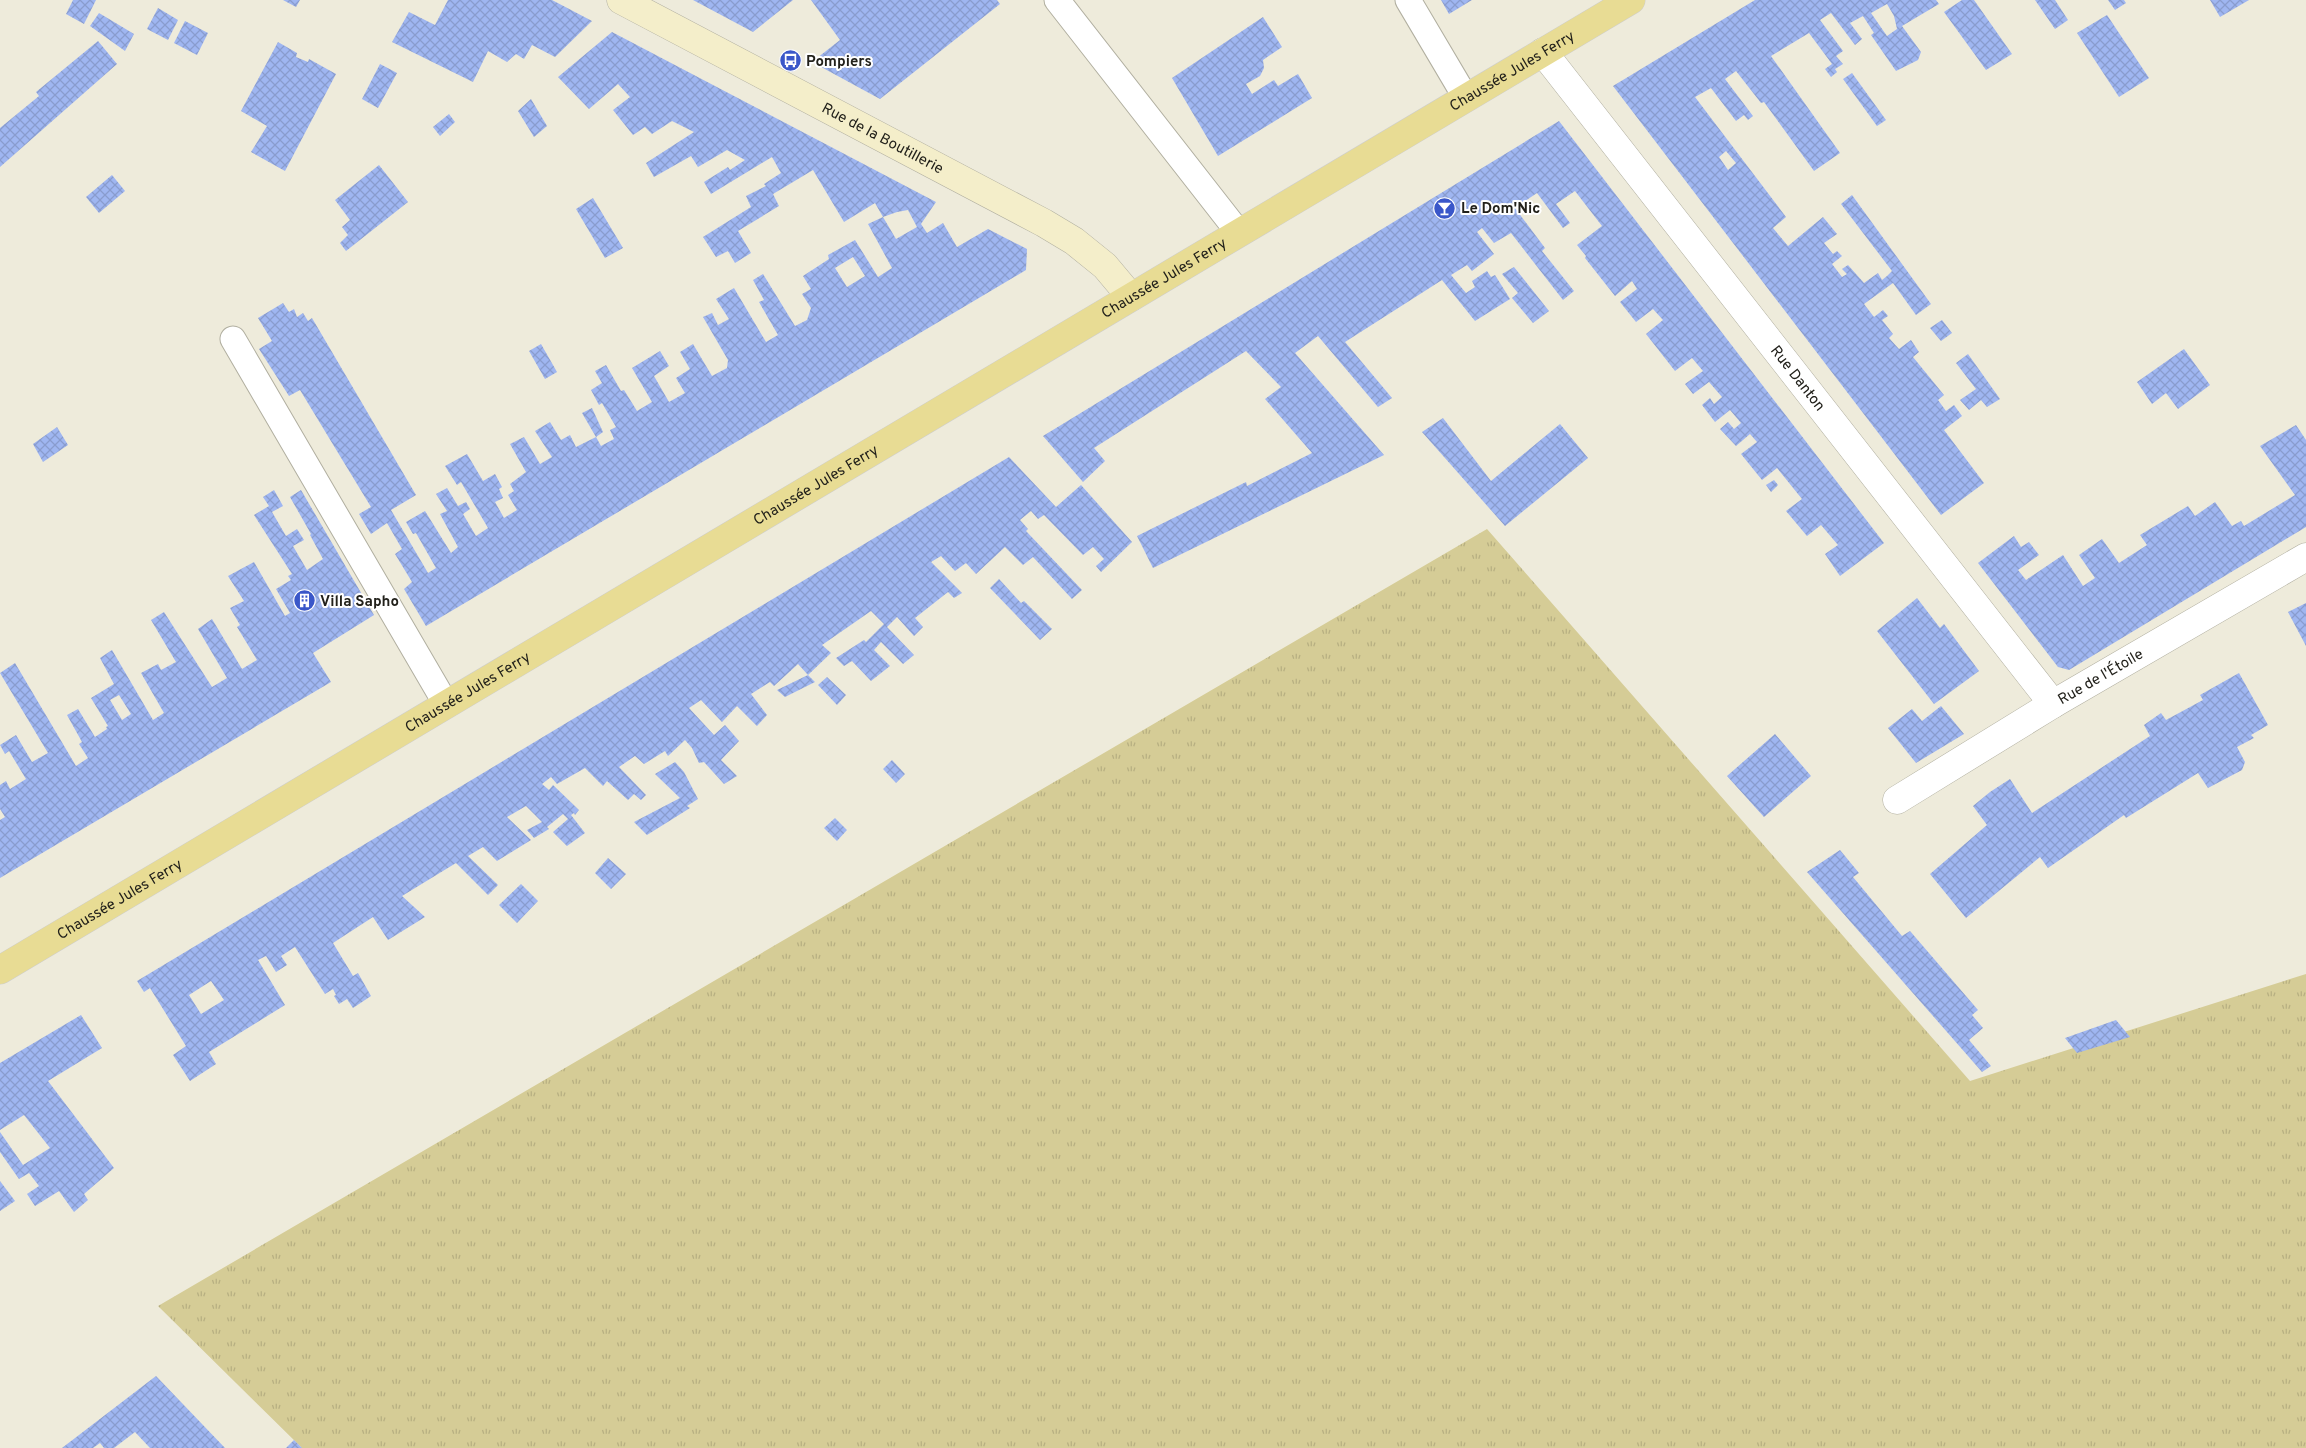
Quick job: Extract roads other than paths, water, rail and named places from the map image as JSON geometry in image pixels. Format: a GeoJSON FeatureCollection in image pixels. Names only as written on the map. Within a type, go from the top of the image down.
{"type":"FeatureCollection","features":[{"type":"Feature","properties":{"kind":"main road","name":"Chaussée Jules Ferry"},"geometry":{"type":"LineString","coordinates":[[0,970],[1631,0]]}},
{"type":"Feature","properties":{"kind":"street","name":"Rue de la Boutillerie"},"geometry":{"type":"LineString","coordinates":[[621,0],[1044,222],[1074,241],[1106,266],[1131,297]]}},
{"type":"Feature","properties":{"kind":"street","name":"Rue Danton"},"geometry":{"type":"LineString","coordinates":[[1543,52],[2053,704]]}},
{"type":"Feature","properties":{"kind":"street","name":"Rue de l'Étoile"},"geometry":{"type":"LineString","coordinates":[[1897,800],[2053,704],[2306,557]]}},
{"type":"Feature","properties":{"kind":"lane"},"geometry":{"type":"LineString","coordinates":[[1057,0],[1239,233]]}},
{"type":"Feature","properties":{"kind":"lane"},"geometry":{"type":"LineString","coordinates":[[1408,0],[1466,98]]}},
{"type":"Feature","properties":{"kind":"lane"},"geometry":{"type":"LineString","coordinates":[[233,339],[446,704]]}},
{"type":"Feature","properties":{"kind":"place","name":"Pompiers"},"geometry":{"type":"Point","coordinates":[790,61]}},
{"type":"Feature","properties":{"kind":"place","name":"Le Dom'Nic"},"geometry":{"type":"Point","coordinates":[1445,208]}},
{"type":"Feature","properties":{"kind":"place","name":"Villa Sapho"},"geometry":{"type":"Point","coordinates":[304,601]}}]}
